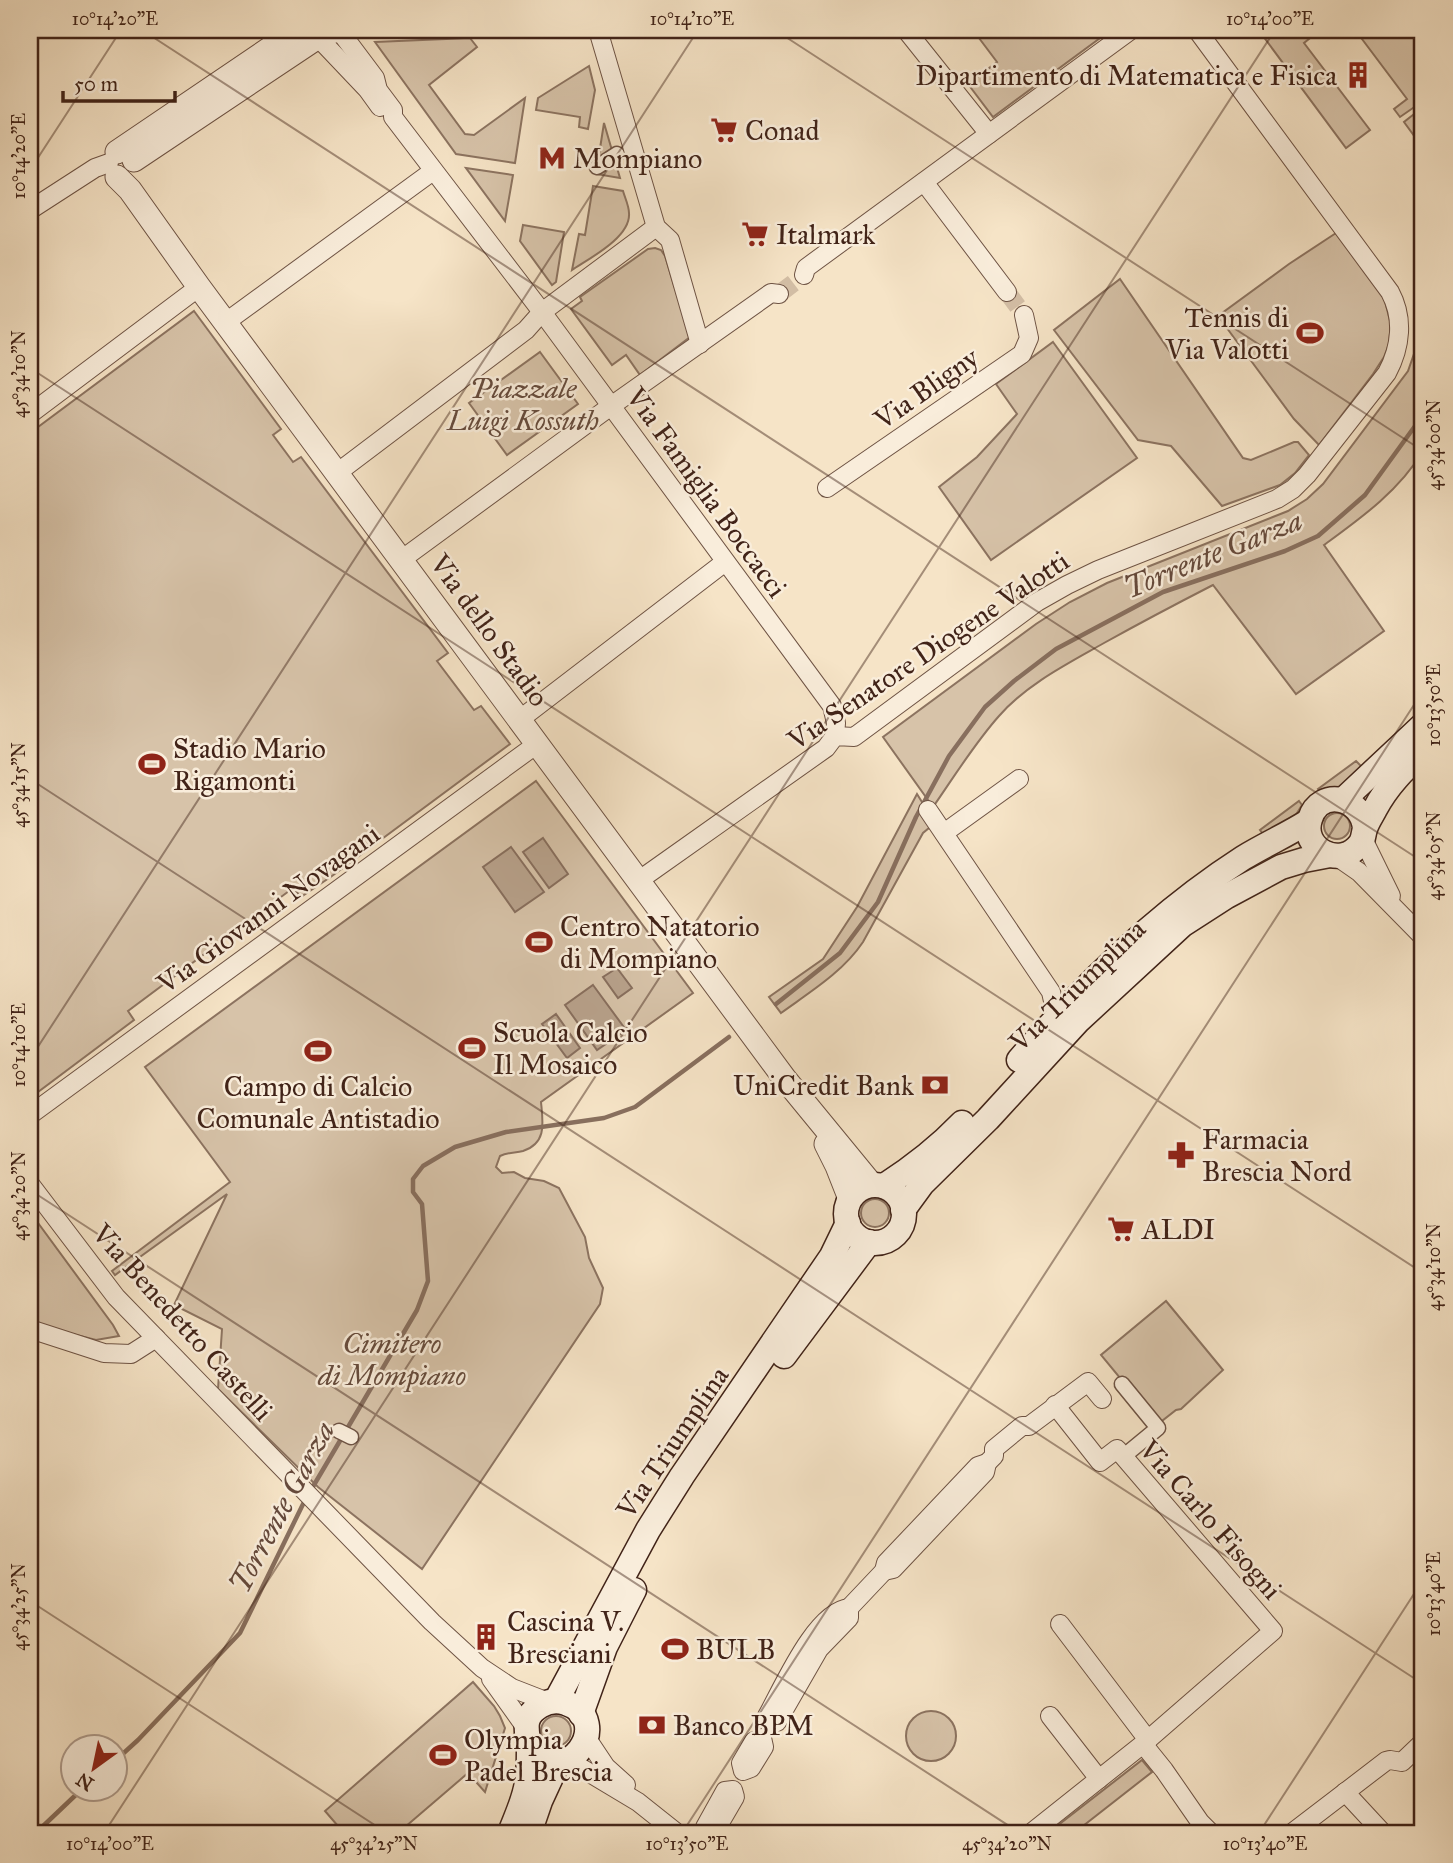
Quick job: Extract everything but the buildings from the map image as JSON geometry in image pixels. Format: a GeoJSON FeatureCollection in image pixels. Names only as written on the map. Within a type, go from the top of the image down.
{"type":"FeatureCollection","features":[{"type":"Feature","properties":{"kind":"main road","name":"Via Triumplina"},"geometry":{"type":"LineString","coordinates":[[527,1737],[533,1712],[552,1702],[641,1541],[682,1476],[832,1256],[859,1189],[878,1186],[911,1169],[950,1136],[1057,1019],[1121,954],[1172,910],[1245,857],[1309,821],[1322,803],[1343,800],[1423,726]]}},
{"type":"Feature","properties":{"kind":"main road"},"geometry":{"type":"LineString","coordinates":[[1364,834],[1382,796],[1403,770],[1423,752]]}},
{"type":"Feature","properties":{"kind":"main road"},"geometry":{"type":"LineString","coordinates":[[1343,800],[1359,810],[1365,822],[1364,834]]}},
{"type":"Feature","properties":{"kind":"main road"},"geometry":{"type":"LineString","coordinates":[[1309,821],[1312,843],[1324,853],[1333,856]]}},
{"type":"Feature","properties":{"kind":"main road","name":"Via Triumplina"},"geometry":{"type":"LineString","coordinates":[[528,1833],[540,1801],[563,1761],[580,1751],[584,1726],[606,1647],[655,1550],[695,1485],[769,1377],[869,1242],[888,1239],[896,1233],[904,1210],[922,1184],[988,1119],[1078,1021],[1182,925],[1227,896],[1281,867],[1304,860],[1342,856],[1354,850],[1364,834]]}},
{"type":"Feature","properties":{"kind":"main road"},"geometry":{"type":"LineString","coordinates":[[878,1186],[897,1195],[904,1210]]}},
{"type":"Feature","properties":{"kind":"main road"},"geometry":{"type":"LineString","coordinates":[[849,1211],[856,1235],[869,1242]]}},
{"type":"Feature","properties":{"kind":"main road"},"geometry":{"type":"LineString","coordinates":[[552,1702],[570,1705],[584,1726]]}},
{"type":"Feature","properties":{"kind":"main road"},"geometry":{"type":"LineString","coordinates":[[527,1737],[541,1759],[563,1761]]}},
{"type":"Feature","properties":{"kind":"main road"},"geometry":{"type":"LineString","coordinates":[[510,1833],[527,1784],[527,1737]]}},
{"type":"Feature","properties":{"kind":"street"},"geometry":{"type":"LineString","coordinates":[[598,30],[656,227],[670,240],[700,344]]}},
{"type":"Feature","properties":{"kind":"street"},"geometry":{"type":"LineString","coordinates":[[906,30],[989,134]]}},
{"type":"Feature","properties":{"kind":"street"},"geometry":{"type":"LineString","coordinates":[[803,270],[1132,30]]}},
{"type":"Feature","properties":{"kind":"street","name":"Via Senatore Diogene Valotti"},"geometry":{"type":"LineString","coordinates":[[638,881],[826,748],[835,736],[854,737],[1022,612],[1067,585],[1098,570],[1277,499],[1293,489],[1387,373],[1398,349],[1399,324],[1398,308],[1390,292],[1197,30]]}},
{"type":"Feature","properties":{"kind":"street"},"geometry":{"type":"LineString","coordinates":[[30,211],[95,168],[124,169],[320,31]]}},
{"type":"Feature","properties":{"kind":"street","name":"Via Famiglia Boccacci"},"geometry":{"type":"LineString","coordinates":[[320,31],[383,111],[393,117],[541,312],[832,706],[836,723],[835,736]]}},
{"type":"Feature","properties":{"kind":"street"},"geometry":{"type":"LineString","coordinates":[[597,167],[617,154]]}},
{"type":"Feature","properties":{"kind":"street","name":"Via dello Stadio"},"geometry":{"type":"LineString","coordinates":[[124,169],[200,287],[732,1008],[804,1104],[878,1186]]}},
{"type":"Feature","properties":{"kind":"street"},"geometry":{"type":"LineString","coordinates":[[226,322],[433,171]]}},
{"type":"Feature","properties":{"kind":"street"},"geometry":{"type":"LineString","coordinates":[[924,181],[1007,292]]}},
{"type":"Feature","properties":{"kind":"street"},"geometry":{"type":"LineString","coordinates":[[337,472],[526,330],[541,312],[656,227]]}},
{"type":"Feature","properties":{"kind":"street"},"geometry":{"type":"LineString","coordinates":[[30,414],[200,287]]}},
{"type":"Feature","properties":{"kind":"street"},"geometry":{"type":"LineString","coordinates":[[401,560],[774,291]]}},
{"type":"Feature","properties":{"kind":"street","name":"Via Bligny"},"geometry":{"type":"LineString","coordinates":[[827,488],[1022,354],[1029,338],[1024,315]]}},
{"type":"Feature","properties":{"kind":"street"},"geometry":{"type":"LineString","coordinates":[[519,720],[726,562]]}},
{"type":"Feature","properties":{"kind":"street","name":"Via Giovanni Novagani"},"geometry":{"type":"LineString","coordinates":[[30,1115],[537,744]]}},
{"type":"Feature","properties":{"kind":"street"},"geometry":{"type":"LineString","coordinates":[[944,833],[1019,779]]}},
{"type":"Feature","properties":{"kind":"street","name":"Via Triumplina"},"geometry":{"type":"LineString","coordinates":[[928,810],[1051,992],[1057,1019]]}},
{"type":"Feature","properties":{"kind":"street"},"geometry":{"type":"LineString","coordinates":[[1364,834],[1397,909]]}},
{"type":"Feature","properties":{"kind":"street"},"geometry":{"type":"LineString","coordinates":[[1333,856],[1359,872],[1423,937]]}},
{"type":"Feature","properties":{"kind":"street","name":"Via dello Stadio"},"geometry":{"type":"LineString","coordinates":[[804,1104],[837,1166],[849,1211]]}},
{"type":"Feature","properties":{"kind":"street","name":"Via Benedetto Castelli"},"geometry":{"type":"LineString","coordinates":[[30,1184],[116,1297],[432,1622],[482,1668],[512,1688],[552,1702]]}},
{"type":"Feature","properties":{"kind":"street"},"geometry":{"type":"LineString","coordinates":[[30,1329],[104,1353],[131,1354],[156,1338]]}},
{"type":"Feature","properties":{"kind":"street"},"geometry":{"type":"LineString","coordinates":[[714,1833],[735,1797],[733,1790],[743,1771],[751,1768],[764,1747],[766,1731],[777,1722],[819,1649],[849,1618],[849,1608],[884,1570],[892,1569],[902,1559],[985,1472],[994,1449],[1022,1426],[1029,1426],[1088,1382],[1102,1399]]}},
{"type":"Feature","properties":{"kind":"street"},"geometry":{"type":"LineString","coordinates":[[1122,1384],[1157,1428],[1124,1456]]}},
{"type":"Feature","properties":{"kind":"street","name":"Via Carlo Fisogni"},"geometry":{"type":"LineString","coordinates":[[1031,1833],[1146,1742],[1273,1632],[1124,1456],[1117,1449],[1100,1462],[1055,1405]]}},
{"type":"Feature","properties":{"kind":"street"},"geometry":{"type":"LineString","coordinates":[[1060,1624],[1200,1822],[1211,1833]]}},
{"type":"Feature","properties":{"kind":"street","name":"Via Benedetto Castelli"},"geometry":{"type":"LineString","coordinates":[[482,1668],[527,1737]]}},
{"type":"Feature","properties":{"kind":"street"},"geometry":{"type":"LineString","coordinates":[[1050,1716],[1099,1779]]}},
{"type":"Feature","properties":{"kind":"street"},"geometry":{"type":"LineString","coordinates":[[584,1726],[606,1767],[628,1787],[638,1802]]}},
{"type":"Feature","properties":{"kind":"street"},"geometry":{"type":"LineString","coordinates":[[1292,1833],[1386,1761],[1402,1762],[1423,1742]]}},
{"type":"Feature","properties":{"kind":"street"},"geometry":{"type":"LineString","coordinates":[[563,1761],[638,1802],[677,1833]]}},
{"type":"Feature","properties":{"kind":"street"},"geometry":{"type":"LineString","coordinates":[[706,1833],[705,1827],[725,1791],[733,1790]]}},
{"type":"Feature","properties":{"kind":"street"},"geometry":{"type":"LineString","coordinates":[[1345,1792],[1383,1833]]}},
{"type":"Feature","properties":{"kind":"green space"},"geometry":{"type":"Polygon","coordinates":[[[973,30],[1111,30],[993,117],[968,84],[997,62],[973,30]]]}},
{"type":"Feature","properties":{"kind":"green space"},"geometry":{"type":"Polygon","coordinates":[[[1320,30],[1304,43],[1370,130],[1346,148],[1260,32],[1320,30]]]}},
{"type":"Feature","properties":{"kind":"green space"},"geometry":{"type":"Polygon","coordinates":[[[1366,30],[1417,30],[1423,38],[1423,101],[1400,117],[1394,109],[1407,99],[1359,35],[1366,30]]]}},
{"type":"Feature","properties":{"kind":"green space"},"geometry":{"type":"Polygon","coordinates":[[[470,38],[477,47],[429,85],[465,134],[474,135],[525,98],[515,163],[456,154],[375,42],[470,38]]]}},
{"type":"Feature","properties":{"kind":"green space"},"geometry":{"type":"Polygon","coordinates":[[[589,66],[595,90],[588,129],[579,127],[580,117],[536,110],[538,98],[589,66]]]}},
{"type":"Feature","properties":{"kind":"green space"},"geometry":{"type":"Polygon","coordinates":[[[1423,107],[1423,131],[1415,137],[1404,122],[1423,107]]]}},
{"type":"Feature","properties":{"kind":"green space"},"geometry":{"type":"Polygon","coordinates":[[[604,123],[620,178],[596,174],[604,123]]]}},
{"type":"Feature","properties":{"kind":"green space"},"geometry":{"type":"Polygon","coordinates":[[[466,168],[513,175],[505,221],[466,168]]]}},
{"type":"Feature","properties":{"kind":"green space"},"geometry":{"type":"Polygon","coordinates":[[[593,186],[623,191],[629,210],[628,222],[608,246],[572,270],[579,234],[585,235],[593,186]]]}},
{"type":"Feature","properties":{"kind":"green space"},"geometry":{"type":"Polygon","coordinates":[[[523,225],[564,232],[556,282],[552,285],[520,241],[523,225]]]}},
{"type":"Feature","properties":{"kind":"green space"},"geometry":{"type":"Polygon","coordinates":[[[1336,233],[1384,297],[1390,333],[1384,357],[1319,445],[1294,419],[1218,316],[1336,233]]]}},
{"type":"Feature","properties":{"kind":"green space"},"geometry":{"type":"Polygon","coordinates":[[[648,249],[661,250],[665,256],[690,337],[640,375],[626,355],[612,365],[571,309],[582,301],[580,297],[648,249]]]}},
{"type":"Feature","properties":{"kind":"green space"},"geometry":{"type":"Polygon","coordinates":[[[1120,279],[1243,458],[1251,460],[1298,442],[1309,455],[1295,473],[1280,485],[1222,506],[1171,446],[1138,440],[1054,330],[1120,279]]]}},
{"type":"Feature","properties":{"kind":"green space"},"geometry":{"type":"Polygon","coordinates":[[[194,311],[281,429],[273,435],[293,462],[301,457],[448,653],[437,661],[474,710],[481,706],[510,744],[301,897],[293,888],[128,1011],[134,1020],[30,1098],[30,433],[194,311]]]}},
{"type":"Feature","properties":{"kind":"green space"},"geometry":{"type":"Polygon","coordinates":[[[1415,312],[1423,322],[1423,451],[1391,491],[1324,545],[1384,631],[1296,694],[1213,585],[1076,659],[1022,694],[981,738],[933,807],[883,737],[1070,602],[1107,583],[1288,511],[1307,499],[1323,484],[1408,371],[1416,348],[1415,312]]]}},
{"type":"Feature","properties":{"kind":"green space"},"geometry":{"type":"Polygon","coordinates":[[[1053,342],[1137,458],[991,560],[939,487],[977,457],[1017,414],[996,384],[1053,342]]]}},
{"type":"Feature","properties":{"kind":"green space","name":"Piazzale Luigi Kossuth"},"geometry":{"type":"Polygon","coordinates":[[[540,352],[578,404],[507,455],[469,403],[540,352]]]}},
{"type":"Feature","properties":{"kind":"green space"},"geometry":{"type":"Polygon","coordinates":[[[1356,761],[1365,770],[1342,786],[1320,792],[1318,789],[1356,761]]]}},
{"type":"Feature","properties":{"kind":"green space","name":"Cimitero di Mompiano"},"geometry":{"type":"Polygon","coordinates":[[[536,781],[693,993],[541,1102],[540,1138],[523,1151],[500,1156],[496,1167],[502,1173],[514,1172],[559,1188],[585,1237],[589,1258],[603,1288],[600,1304],[422,1569],[318,1487],[218,1389],[222,1329],[174,1305],[227,1194],[115,1275],[112,1271],[230,1182],[145,1067],[536,781]]]}},
{"type":"Feature","properties":{"kind":"green space"},"geometry":{"type":"Polygon","coordinates":[[[917,794],[935,823],[923,833],[863,942],[836,972],[781,1013],[769,997],[823,959],[857,907],[917,794]]]}},
{"type":"Feature","properties":{"kind":"green space"},"geometry":{"type":"Polygon","coordinates":[[[1299,801],[1302,805],[1294,818],[1263,834],[1260,830],[1299,801]]]}},
{"type":"Feature","properties":{"kind":"green space"},"geometry":{"type":"Polygon","coordinates":[[[1337,813],[1346,817],[1350,826],[1346,835],[1337,839],[1328,835],[1324,826],[1328,817],[1337,813]]]}},
{"type":"Feature","properties":{"kind":"green space"},"geometry":{"type":"Polygon","coordinates":[[[875,1199],[885,1203],[889,1213],[885,1223],[875,1227],[865,1223],[861,1213],[865,1203],[875,1199]]]}},
{"type":"Feature","properties":{"kind":"green space"},"geometry":{"type":"Polygon","coordinates":[[[30,1212],[119,1336],[96,1340],[30,1322],[30,1212]]]}},
{"type":"Feature","properties":{"kind":"green space"},"geometry":{"type":"Polygon","coordinates":[[[1166,1301],[1223,1370],[1181,1409],[1158,1424],[1101,1355],[1166,1301]]]}},
{"type":"Feature","properties":{"kind":"green space","name":"Olympia Padel Brescia"},"geometry":{"type":"Polygon","coordinates":[[[473,1682],[494,1706],[505,1728],[485,1792],[468,1773],[398,1833],[344,1833],[325,1811],[473,1682]]]}},
{"type":"Feature","properties":{"kind":"green space"},"geometry":{"type":"Polygon","coordinates":[[[931,1711],[949,1718],[956,1736],[949,1754],[931,1761],[913,1754],[906,1736],[913,1718],[931,1711]]]}},
{"type":"Feature","properties":{"kind":"green space"},"geometry":{"type":"Polygon","coordinates":[[[556,1716],[567,1720],[571,1731],[567,1742],[556,1746],[545,1742],[541,1731],[545,1720],[556,1716]]]}},
{"type":"Feature","properties":{"kind":"green space"},"geometry":{"type":"Polygon","coordinates":[[[1142,1760],[1152,1772],[1074,1833],[1048,1833],[1142,1760]]]}},
{"type":"Feature","properties":{"kind":"shaded area"},"geometry":{"type":"Polygon","coordinates":[[[543,838],[568,874],[549,888],[523,852],[543,838]]]}},
{"type":"Feature","properties":{"kind":"shaded area"},"geometry":{"type":"Polygon","coordinates":[[[511,847],[544,892],[515,912],[483,867],[511,847]]]}},
{"type":"Feature","properties":{"kind":"shaded area"},"geometry":{"type":"Polygon","coordinates":[[[617,968],[632,988],[618,998],[603,977],[617,968]]]}},
{"type":"Feature","properties":{"kind":"shaded area"},"geometry":{"type":"Polygon","coordinates":[[[593,985],[626,1030],[597,1050],[565,1005],[593,985]]]}},
{"type":"Feature","properties":{"kind":"shaded area"},"geometry":{"type":"Polygon","coordinates":[[[556,1014],[580,1048],[567,1058],[542,1024],[556,1014]]]}},
{"type":"Feature","properties":{"kind":"waterway","name":"Torrente Garza"},"geometry":{"type":"LineString","coordinates":[[776,1004],[840,953],[878,902],[916,817],[949,756],[985,707],[1056,649],[1163,592],[1285,551],[1318,536],[1365,495],[1423,415]]}},
{"type":"Feature","properties":{"kind":"waterway","name":"Torrente Garza"},"geometry":{"type":"LineString","coordinates":[[311,1490],[417,1310],[428,1281],[422,1204],[413,1192],[413,1179],[423,1166],[455,1147],[506,1132],[604,1118],[635,1107],[729,1037]]}},
{"type":"Feature","properties":{"kind":"waterway","name":"Torrente Garza"},"geometry":{"type":"LineString","coordinates":[[130,1747],[240,1633],[306,1498]]}},
{"type":"Feature","properties":{"kind":"waterway","name":"Torrente Garza"},"geometry":{"type":"LineString","coordinates":[[39,1833],[66,1804]]}},
{"type":"Feature","properties":{"kind":"tunnel"},"geometry":{"type":"LineString","coordinates":[[779,294],[804,275]]}},
{"type":"Feature","properties":{"kind":"tunnel"},"geometry":{"type":"LineString","coordinates":[[1007,292],[1024,315]]}},
{"type":"Feature","properties":{"kind":"place","name":"Dipartimento di Matematica e Fisica"},"geometry":{"type":"Point","coordinates":[1358,75]}},
{"type":"Feature","properties":{"kind":"place","name":"Conad"},"geometry":{"type":"Point","coordinates":[724,130]}},
{"type":"Feature","properties":{"kind":"place","name":"Mompiano"},"geometry":{"type":"Point","coordinates":[552,158]}},
{"type":"Feature","properties":{"kind":"place","name":"Italmark"},"geometry":{"type":"Point","coordinates":[755,234]}},
{"type":"Feature","properties":{"kind":"place","name":"Tennis di Via Valotti"},"geometry":{"type":"Point","coordinates":[1310,333]}},
{"type":"Feature","properties":{"kind":"place","name":"Stadio Mario Rigamonti"},"geometry":{"type":"Point","coordinates":[152,764]}},
{"type":"Feature","properties":{"kind":"place","name":"Centro Natatorio di Mompiano"},"geometry":{"type":"Point","coordinates":[539,942]}},
{"type":"Feature","properties":{"kind":"place","name":"Scuola Calcio Il Mosaico"},"geometry":{"type":"Point","coordinates":[472,1048]}},
{"type":"Feature","properties":{"kind":"place","name":"Campo di Calcio Comunale Antistadio"},"geometry":{"type":"Point","coordinates":[318,1051]}},
{"type":"Feature","properties":{"kind":"place","name":"UniCredit Bank"},"geometry":{"type":"Point","coordinates":[935,1085]}},
{"type":"Feature","properties":{"kind":"place","name":"Farmacia Brescia Nord"},"geometry":{"type":"Point","coordinates":[1181,1155]}},
{"type":"Feature","properties":{"kind":"place","name":"ALDI"},"geometry":{"type":"Point","coordinates":[1121,1229]}},
{"type":"Feature","properties":{"kind":"place","name":"Cascina V. Bresciani"},"geometry":{"type":"Point","coordinates":[486,1637]}},
{"type":"Feature","properties":{"kind":"place","name":"BULB"},"geometry":{"type":"Point","coordinates":[675,1649]}},
{"type":"Feature","properties":{"kind":"place","name":"Banco BPM"},"geometry":{"type":"Point","coordinates":[652,1725]}},
{"type":"Feature","properties":{"kind":"place","name":"Olympia Padel Brescia"},"geometry":{"type":"Point","coordinates":[443,1755]}}]}
